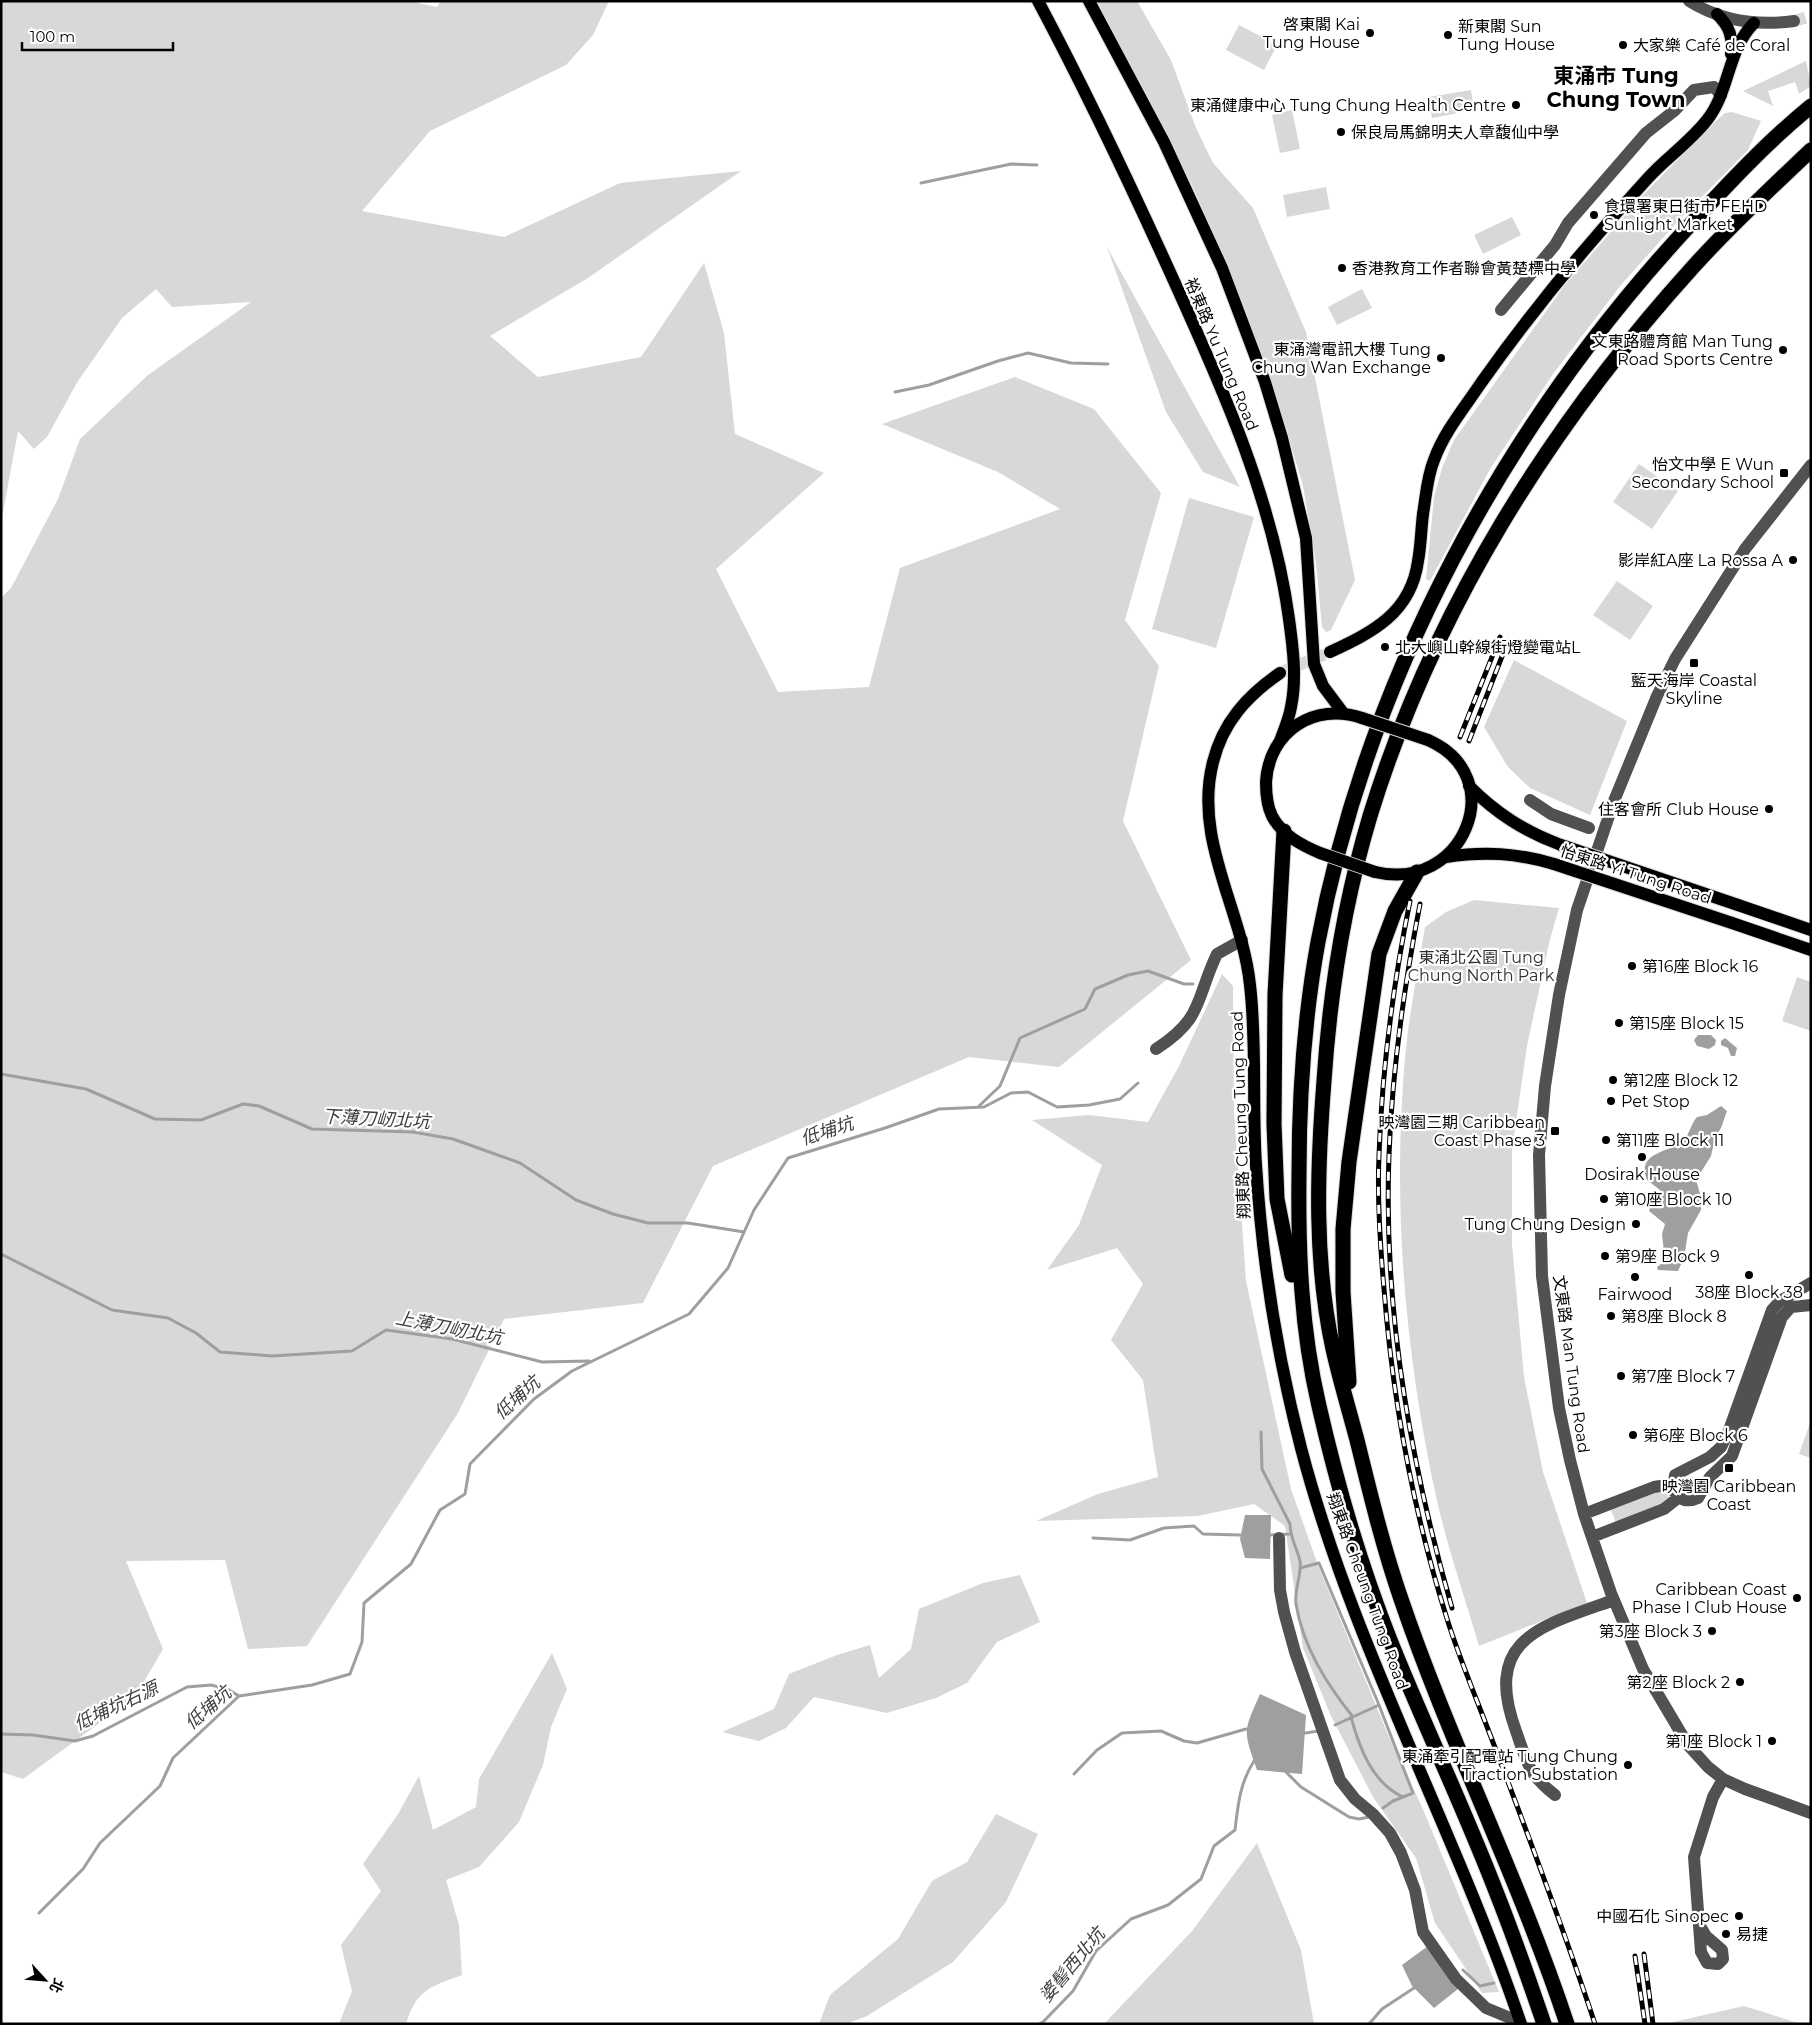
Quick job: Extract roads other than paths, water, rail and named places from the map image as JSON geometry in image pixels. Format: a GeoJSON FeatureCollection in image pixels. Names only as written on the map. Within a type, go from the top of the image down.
{"type":"FeatureCollection","features":[{"type":"Feature","properties":{"kind":"highway"},"geometry":{"type":"LineString","coordinates":[[1303,1318],[1298,1233],[1299,1143],[1304,1052],[1312,979],[1325,908],[1343,834],[1368,756],[1392,692],[1438,590],[1485,500],[1530,427],[1569,370],[1622,302],[1672,244],[1786,126],[1811,106]]}},
{"type":"Feature","properties":{"kind":"highway"},"geometry":{"type":"LineString","coordinates":[[1567,2024],[1526,1911],[1401,1600],[1379,1528],[1333,1350],[1323,1278],[1320,1224],[1320,1140],[1329,1018],[1339,946],[1361,848],[1384,774],[1410,707],[1458,604],[1510,508],[1594,386],[1649,318],[1697,263],[1811,150]]}},
{"type":"Feature","properties":{"kind":"highway"},"geometry":{"type":"LineString","coordinates":[[1787,173],[1811,156]]}},
{"type":"Feature","properties":{"kind":"highway"},"geometry":{"type":"LineString","coordinates":[[1284,831],[1275,995],[1275,1171],[1277,1198],[1303,1318],[1319,1405],[1355,1539],[1378,1607],[1496,1892],[1544,2024]]}},
{"type":"Feature","properties":{"kind":"highway"},"geometry":{"type":"LineString","coordinates":[[1351,1418],[1343,1283],[1343,1209],[1379,954],[1395,911],[1417,872]]}},
{"type":"Feature","properties":{"kind":"main road","name":"裕東路 Yu Tung Road"},"geometry":{"type":"LineString","coordinates":[[1038,1],[1127,176],[1215,373],[1256,481],[1274,540],[1286,594],[1291,635],[1293,693],[1291,707],[1280,741],[1270,764],[1266,788],[1271,814],[1284,831]]}},
{"type":"Feature","properties":{"kind":"main road","name":"裕東路 Yu Tung Road"},"geometry":{"type":"LineString","coordinates":[[1089,1],[1164,142],[1214,250],[1265,382],[1282,438],[1306,538],[1314,664],[1323,686],[1344,714]]}},
{"type":"Feature","properties":{"kind":"main road"},"geometry":{"type":"LineString","coordinates":[[1717,14],[1731,35],[1729,67]]}},
{"type":"Feature","properties":{"kind":"main road"},"geometry":{"type":"LineString","coordinates":[[1330,652],[1360,638],[1382,624],[1398,608],[1415,574],[1428,481],[1434,460],[1446,437],[1506,347],[1563,274],[1649,177],[1701,127],[1716,108],[1729,67],[1742,35],[1754,23]]}},
{"type":"Feature","properties":{"kind":"main road","name":"翔東路 Cheung Tung Road"},"geometry":{"type":"LineString","coordinates":[[1280,673],[1244,702],[1229,721],[1218,744],[1208,782],[1206,803],[1213,849],[1242,940],[1252,1008],[1253,1100],[1260,1223],[1272,1307],[1301,1448],[1333,1553],[1364,1634],[1475,1901],[1520,2023]]}},
{"type":"Feature","properties":{"kind":"main road"},"geometry":{"type":"LineString","coordinates":[[1280,741],[1295,727],[1313,717],[1324,714],[1344,714],[1362,718],[1428,740],[1443,748],[1456,760],[1469,786],[1471,807],[1469,824],[1459,843],[1446,857],[1417,872],[1395,875],[1375,872],[1320,853],[1284,831]]}},
{"type":"Feature","properties":{"kind":"main road","name":"怡東路 Yi Tung Road"},"geometry":{"type":"LineString","coordinates":[[1469,786],[1506,819],[1530,833],[1560,845],[1811,930]]}},
{"type":"Feature","properties":{"kind":"main road","name":"怡東路 Yi Tung Road"},"geometry":{"type":"LineString","coordinates":[[1446,857],[1494,852],[1519,855],[1554,864],[1811,950]]}},
{"type":"Feature","properties":{"kind":"street"},"geometry":{"type":"LineString","coordinates":[[1689,1],[1717,14],[1754,23],[1794,21]]}},
{"type":"Feature","properties":{"kind":"street"},"geometry":{"type":"LineString","coordinates":[[1501,310],[1554,245],[1568,223],[1646,133],[1674,111],[1694,90],[1714,87],[1721,95]]}},
{"type":"Feature","properties":{"kind":"street","name":"文東路 Man Tung Road"},"geometry":{"type":"LineString","coordinates":[[1811,465],[1745,549],[1675,659],[1657,696],[1614,801],[1577,910],[1546,1076],[1538,1155],[1542,1276],[1549,1342],[1570,1460],[1584,1514],[1614,1600],[1643,1669],[1688,1745],[1708,1768],[1723,1779],[1770,1800],[1811,1813]]}},
{"type":"Feature","properties":{"kind":"street"},"geometry":{"type":"LineString","coordinates":[[1530,800],[1551,814],[1589,828]]}},
{"type":"Feature","properties":{"kind":"street"},"geometry":{"type":"LineString","coordinates":[[1156,1050],[1183,1030],[1194,1014],[1217,954],[1242,940]]}},
{"type":"Feature","properties":{"kind":"street"},"geometry":{"type":"LineString","coordinates":[[1811,1283],[1780,1301],[1772,1310],[1728,1433],[1721,1447],[1700,1464],[1687,1468],[1675,1475],[1672,1484],[1675,1494],[1679,1497],[1688,1501],[1698,1498],[1705,1484],[1732,1456],[1782,1317],[1791,1307],[1811,1305]]}},
{"type":"Feature","properties":{"kind":"street"},"geometry":{"type":"LineString","coordinates":[[1687,1468],[1702,1474],[1705,1484]]}},
{"type":"Feature","properties":{"kind":"street"},"geometry":{"type":"LineString","coordinates":[[1584,1514],[1654,1487],[1672,1484]]}},
{"type":"Feature","properties":{"kind":"street"},"geometry":{"type":"LineString","coordinates":[[1592,1537],[1664,1509],[1679,1497]]}},
{"type":"Feature","properties":{"kind":"street"},"geometry":{"type":"LineString","coordinates":[[1279,1538],[1280,1590],[1284,1612],[1295,1652],[1340,1780],[1355,1799],[1373,1814],[1390,1834],[1401,1853],[1415,1890],[1423,1932],[1456,1979],[1486,2008],[1520,2023]]}},
{"type":"Feature","properties":{"kind":"street"},"geometry":{"type":"LineString","coordinates":[[1554,1796],[1532,1774],[1512,1720],[1506,1696],[1508,1667],[1522,1642],[1534,1632],[1614,1600]]}},
{"type":"Feature","properties":{"kind":"street"},"geometry":{"type":"LineString","coordinates":[[1700,1926],[1694,1857],[1713,1797],[1723,1779]]}},
{"type":"Feature","properties":{"kind":"waterway"},"geometry":{"type":"LineString","coordinates":[[921,183],[1011,164],[1037,165]]}},
{"type":"Feature","properties":{"kind":"waterway"},"geometry":{"type":"LineString","coordinates":[[895,392],[929,385],[998,361],[1028,353],[1071,363],[1108,364]]}},
{"type":"Feature","properties":{"kind":"waterway"},"geometry":{"type":"LineString","coordinates":[[978,1107],[1000,1086],[1020,1038],[1085,1009],[1095,989],[1128,975],[1148,971],[1184,984],[1193,984]]}},
{"type":"Feature","properties":{"kind":"waterway","name":"下薄刀屻北坑"},"geometry":{"type":"LineString","coordinates":[[1,1074],[86,1089],[155,1119],[201,1120],[243,1104],[259,1106],[312,1129],[413,1132],[453,1139],[520,1163],[576,1200],[613,1214],[648,1223],[688,1223],[744,1232]]}},
{"type":"Feature","properties":{"kind":"waterway","name":"低埔坑"},"geometry":{"type":"LineString","coordinates":[[39,1913],[83,1869],[100,1843],[160,1786],[173,1758],[239,1696],[312,1685],[350,1674],[362,1642],[364,1603],[411,1564],[440,1510],[465,1494],[470,1464],[534,1399],[572,1371],[689,1314],[728,1268],[754,1210],[788,1158],[939,1109],[984,1107],[1011,1093],[1028,1092],[1057,1107],[1089,1105],[1120,1099],[1138,1083]]}},
{"type":"Feature","properties":{"kind":"waterway","name":"上薄刀屻北坑"},"geometry":{"type":"LineString","coordinates":[[1,1254],[112,1310],[168,1318],[196,1333],[220,1352],[272,1356],[352,1351],[386,1330],[452,1339],[542,1362],[589,1361]]}},
{"type":"Feature","properties":{"kind":"waterway"},"geometry":{"type":"LineString","coordinates":[[1261,1432],[1262,1469],[1290,1524],[1292,1538],[1300,1561],[1296,1599],[1299,1620],[1317,1664],[1353,1717]]}},
{"type":"Feature","properties":{"kind":"waterway"},"geometry":{"type":"LineString","coordinates":[[1093,1538],[1130,1540],[1164,1528],[1194,1526],[1203,1534],[1240,1535]]}},
{"type":"Feature","properties":{"kind":"waterway"},"geometry":{"type":"LineString","coordinates":[[1271,1535],[1290,1534]]}},
{"type":"Feature","properties":{"kind":"waterway"},"geometry":{"type":"LineString","coordinates":[[1300,1568],[1319,1563],[1379,1705],[1413,1793],[1393,1801],[1383,1808]]}},
{"type":"Feature","properties":{"kind":"waterway","name":"低埔坑右源"},"geometry":{"type":"LineString","coordinates":[[1,1734],[33,1735],[75,1741],[93,1736],[187,1687],[211,1685],[229,1690],[239,1696]]}},
{"type":"Feature","properties":{"kind":"waterway"},"geometry":{"type":"LineString","coordinates":[[1335,1725],[1379,1705]]}},
{"type":"Feature","properties":{"kind":"waterway"},"geometry":{"type":"LineString","coordinates":[[1351,1717],[1368,1763],[1383,1783],[1403,1797]]}},
{"type":"Feature","properties":{"kind":"waterway"},"geometry":{"type":"LineString","coordinates":[[1074,1774],[1097,1750],[1122,1733],[1161,1731],[1184,1741],[1197,1743],[1246,1729]]}},
{"type":"Feature","properties":{"kind":"waterway"},"geometry":{"type":"LineString","coordinates":[[1305,1733],[1319,1731]]}},
{"type":"Feature","properties":{"kind":"waterway","name":"婆髻西北坑"},"geometry":{"type":"LineString","coordinates":[[1039,2024],[1073,1991],[1096,1951],[1131,1919],[1168,1905],[1201,1879],[1214,1846],[1235,1830],[1243,1786],[1254,1761]]}},
{"type":"Feature","properties":{"kind":"waterway"},"geometry":{"type":"LineString","coordinates":[[1286,1772],[1301,1787],[1349,1817],[1359,1819],[1369,1817]]}},
{"type":"Feature","properties":{"kind":"waterway"},"geometry":{"type":"LineString","coordinates":[[1463,1970],[1480,1986],[1494,1983]]}},
{"type":"Feature","properties":{"kind":"waterway"},"geometry":{"type":"LineString","coordinates":[[1369,2024],[1382,2009],[1414,1988]]}},
{"type":"Feature","properties":{"kind":"tunnel"},"geometry":{"type":"LineString","coordinates":[[1794,21],[1811,16]]}},
{"type":"Feature","properties":{"kind":"tunnel"},"geometry":{"type":"LineString","coordinates":[[1280,673],[1330,652]]}},
{"type":"Feature","properties":{"kind":"railway"},"geometry":{"type":"LineString","coordinates":[[1460,737],[1500,637]]}},
{"type":"Feature","properties":{"kind":"railway"},"geometry":{"type":"LineString","coordinates":[[1469,741],[1508,641]]}},
{"type":"Feature","properties":{"kind":"railway"},"geometry":{"type":"LineString","coordinates":[[1410,901],[1398,964],[1389,1028],[1380,1123],[1378,1172],[1379,1222],[1388,1332],[1399,1417],[1425,1543],[1449,1625],[1546,1884],[1595,2024]]}},
{"type":"Feature","properties":{"kind":"railway"},"geometry":{"type":"LineString","coordinates":[[1420,904],[1404,998],[1393,1092],[1388,1212],[1390,1270],[1402,1384],[1412,1441],[1437,1553],[1452,1608]]}},
{"type":"Feature","properties":{"kind":"railway"},"geometry":{"type":"LineString","coordinates":[[1644,1954],[1653,2024]]}},
{"type":"Feature","properties":{"kind":"railway"},"geometry":{"type":"LineString","coordinates":[[1635,1956],[1645,2024]]}},
{"type":"Feature","properties":{"kind":"place","name":"啓東閣 Kai Tung House"},"geometry":{"type":"Point","coordinates":[1370,33]}},
{"type":"Feature","properties":{"kind":"place","name":"新東閣 Sun Tung House"},"geometry":{"type":"Point","coordinates":[1448,35]}},
{"type":"Feature","properties":{"kind":"place","name":"大家樂 Café de Coral"},"geometry":{"type":"Point","coordinates":[1623,45]}},
{"type":"Feature","properties":{"kind":"place","name":"東涌健康中心 Tung Chung Health Centre"},"geometry":{"type":"Point","coordinates":[1516,105]}},
{"type":"Feature","properties":{"kind":"place","name":"保良局馬錦明夫人章馥仙中學"},"geometry":{"type":"Point","coordinates":[1341,132]}},
{"type":"Feature","properties":{"kind":"place","name":"食環署東日街市 FEHD Sunlight Market"},"geometry":{"type":"Point","coordinates":[1594,215]}},
{"type":"Feature","properties":{"kind":"place","name":"香港教育工作者聯會黃楚標中學"},"geometry":{"type":"Point","coordinates":[1342,268]}},
{"type":"Feature","properties":{"kind":"place","name":"文東路體育館 Man Tung Road Sports Centre"},"geometry":{"type":"Point","coordinates":[1783,350]}},
{"type":"Feature","properties":{"kind":"place","name":"東涌灣電訊大樓 Tung Chung Wan Exchange"},"geometry":{"type":"Point","coordinates":[1441,358]}},
{"type":"Feature","properties":{"kind":"place","name":"怡文中學 E Wun Secondary School"},"geometry":{"type":"Point","coordinates":[1784,473]}},
{"type":"Feature","properties":{"kind":"place","name":"影岸紅A座 La Rossa A"},"geometry":{"type":"Point","coordinates":[1793,560]}},
{"type":"Feature","properties":{"kind":"place","name":"北大嶼山幹線街燈變電站L"},"geometry":{"type":"Point","coordinates":[1385,647]}},
{"type":"Feature","properties":{"kind":"place","name":"藍天海岸 Coastal Skyline"},"geometry":{"type":"Point","coordinates":[1694,663]}},
{"type":"Feature","properties":{"kind":"place","name":"住客會所 Club House"},"geometry":{"type":"Point","coordinates":[1769,809]}},
{"type":"Feature","properties":{"kind":"place","name":"第16座 Block 16"},"geometry":{"type":"Point","coordinates":[1632,966]}},
{"type":"Feature","properties":{"kind":"place","name":"第15座 Block 15"},"geometry":{"type":"Point","coordinates":[1619,1023]}},
{"type":"Feature","properties":{"kind":"place","name":"第12座 Block 12"},"geometry":{"type":"Point","coordinates":[1613,1080]}},
{"type":"Feature","properties":{"kind":"place","name":"Pet Stop"},"geometry":{"type":"Point","coordinates":[1611,1101]}},
{"type":"Feature","properties":{"kind":"place","name":"映灣園三期 Caribbean Coast Phase 3"},"geometry":{"type":"Point","coordinates":[1555,1131]}},
{"type":"Feature","properties":{"kind":"place","name":"第11座 Block 11"},"geometry":{"type":"Point","coordinates":[1606,1140]}},
{"type":"Feature","properties":{"kind":"place","name":"Dosirak House"},"geometry":{"type":"Point","coordinates":[1642,1157]}},
{"type":"Feature","properties":{"kind":"place","name":"第10座 Block 10"},"geometry":{"type":"Point","coordinates":[1604,1199]}},
{"type":"Feature","properties":{"kind":"place","name":"Tung Chung Design"},"geometry":{"type":"Point","coordinates":[1636,1224]}},
{"type":"Feature","properties":{"kind":"place","name":"第9座 Block 9"},"geometry":{"type":"Point","coordinates":[1605,1256]}},
{"type":"Feature","properties":{"kind":"place","name":"38座 Block 38"},"geometry":{"type":"Point","coordinates":[1749,1275]}},
{"type":"Feature","properties":{"kind":"place","name":"Fairwood"},"geometry":{"type":"Point","coordinates":[1635,1277]}},
{"type":"Feature","properties":{"kind":"place","name":"第8座 Block 8"},"geometry":{"type":"Point","coordinates":[1611,1316]}},
{"type":"Feature","properties":{"kind":"place","name":"第7座 Block 7"},"geometry":{"type":"Point","coordinates":[1621,1376]}},
{"type":"Feature","properties":{"kind":"place","name":"第6座 Block 6"},"geometry":{"type":"Point","coordinates":[1633,1435]}},
{"type":"Feature","properties":{"kind":"place","name":"映灣園 Caribbean Coast"},"geometry":{"type":"Point","coordinates":[1729,1468]}},
{"type":"Feature","properties":{"kind":"place","name":"Caribbean Coast Phase I Club House"},"geometry":{"type":"Point","coordinates":[1797,1598]}},
{"type":"Feature","properties":{"kind":"place","name":"第3座 Block 3"},"geometry":{"type":"Point","coordinates":[1712,1631]}},
{"type":"Feature","properties":{"kind":"place","name":"第2座 Block 2"},"geometry":{"type":"Point","coordinates":[1740,1682]}},
{"type":"Feature","properties":{"kind":"place","name":"第1座 Block 1"},"geometry":{"type":"Point","coordinates":[1772,1741]}},
{"type":"Feature","properties":{"kind":"place","name":"東涌牽引配電站 Tung Chung Traction Substation"},"geometry":{"type":"Point","coordinates":[1628,1765]}},
{"type":"Feature","properties":{"kind":"place","name":"中國石化 Sinopec"},"geometry":{"type":"Point","coordinates":[1739,1916]}},
{"type":"Feature","properties":{"kind":"place","name":"易捷"},"geometry":{"type":"Point","coordinates":[1726,1934]}},
{"type":"Feature","properties":{"kind":"district","name":"東涌市 Tung Chung Town"},"geometry":{"type":"Point","coordinates":[1616,88]}},
{"type":"Feature","properties":{"kind":"park label","name":"東涌北公園 Tung Chung North Park"},"geometry":{"type":"Point","coordinates":[1481,966]}}]}
